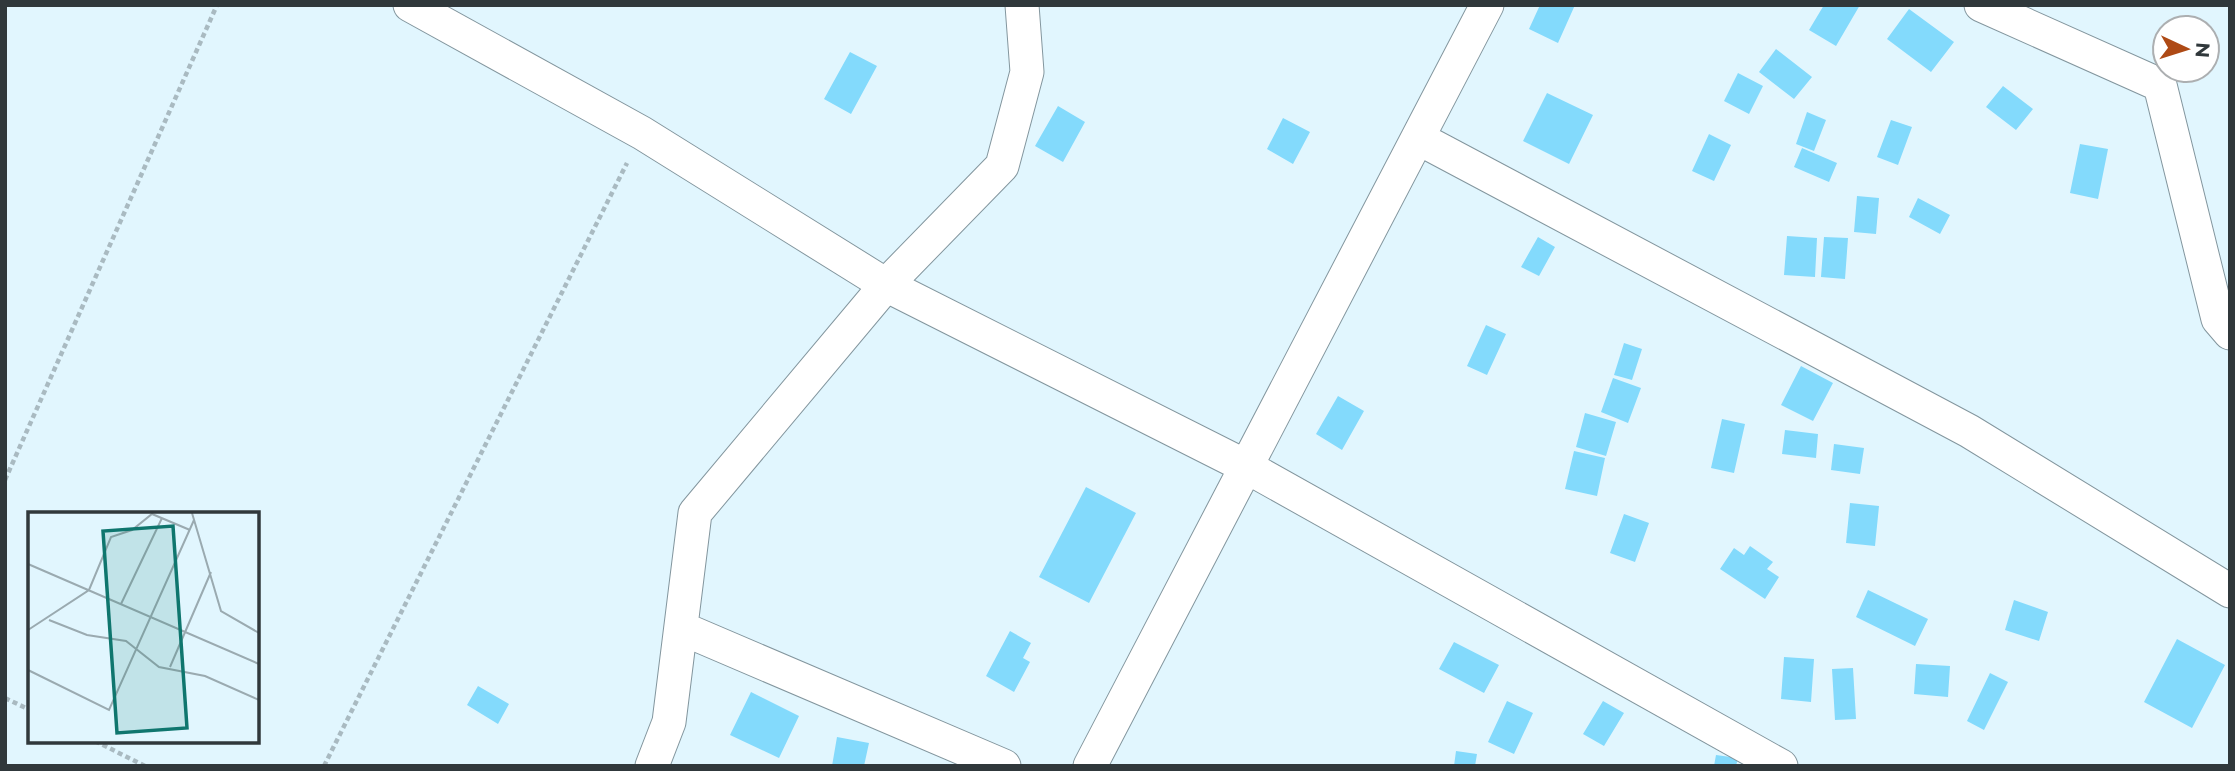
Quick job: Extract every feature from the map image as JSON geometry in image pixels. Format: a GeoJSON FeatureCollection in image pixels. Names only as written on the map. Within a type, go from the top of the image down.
{"type":"FeatureCollection","features":[{"type":"Feature","properties":{"kind":"street"},"geometry":{"type":"LineString","coordinates":[[410,5],[642,133],[887,285],[1247,467],[1781,766]]}},
{"type":"Feature","properties":{"kind":"street"},"geometry":{"type":"LineString","coordinates":[[652,766],[669,722],[695,513],[887,285],[1002,166],[1027,72],[1022,5]]}},
{"type":"Feature","properties":{"kind":"street"},"geometry":{"type":"LineString","coordinates":[[1090,766],[1487,5]]}},
{"type":"Feature","properties":{"kind":"street"},"geometry":{"type":"LineString","coordinates":[[1981,5],[2160,85],[2218,319],[2230,333]]}},
{"type":"Feature","properties":{"kind":"street"},"geometry":{"type":"LineString","coordinates":[[1418,138],[1969,431],[2230,592]]}},
{"type":"Feature","properties":{"kind":"street"},"geometry":{"type":"LineString","coordinates":[[681,628],[1004,766]]}},
{"type":"Feature","properties":{"kind":"path"},"geometry":{"type":"LineString","coordinates":[[5,480],[218,5]]}},
{"type":"Feature","properties":{"kind":"path"},"geometry":{"type":"LineString","coordinates":[[324,766],[642,133]]}},
{"type":"Feature","properties":{"kind":"path"},"geometry":{"type":"LineString","coordinates":[[5,698],[28,709]]}},
{"type":"Feature","properties":{"kind":"path"},"geometry":{"type":"LineString","coordinates":[[99,743],[145,766]]}},
{"type":"Feature","properties":{"kind":"building"},"geometry":{"type":"Polygon","coordinates":[[[1540,5],[1575,5],[1558,43],[1529,29],[1540,5]]]}},
{"type":"Feature","properties":{"kind":"building"},"geometry":{"type":"Polygon","coordinates":[[[1824,5],[1860,5],[1836,46],[1809,30],[1824,5]]]}},
{"type":"Feature","properties":{"kind":"building"},"geometry":{"type":"Polygon","coordinates":[[[1909,9],[1954,42],[1931,72],[1887,39],[1909,9]]]}},
{"type":"Feature","properties":{"kind":"building"},"geometry":{"type":"Polygon","coordinates":[[[1776,49],[1812,77],[1794,99],[1759,72],[1776,49]]]}},
{"type":"Feature","properties":{"kind":"building"},"geometry":{"type":"Polygon","coordinates":[[[850,52],[877,66],[851,114],[824,99],[850,52]]]}},
{"type":"Feature","properties":{"kind":"building"},"geometry":{"type":"Polygon","coordinates":[[[1738,73],[1763,86],[1749,114],[1724,101],[1738,73]]]}},
{"type":"Feature","properties":{"kind":"building"},"geometry":{"type":"Polygon","coordinates":[[[2003,86],[2033,109],[2016,130],[1986,107],[2003,86]]]}},
{"type":"Feature","properties":{"kind":"building"},"geometry":{"type":"Polygon","coordinates":[[[1547,93],[1593,115],[1569,164],[1523,141],[1547,93]]]}},
{"type":"Feature","properties":{"kind":"building"},"geometry":{"type":"Polygon","coordinates":[[[1058,106],[1085,122],[1063,162],[1035,146],[1058,106]]]}},
{"type":"Feature","properties":{"kind":"building"},"geometry":{"type":"Polygon","coordinates":[[[1807,112],[1826,120],[1814,151],[1796,144],[1807,112]]]}},
{"type":"Feature","properties":{"kind":"building"},"geometry":{"type":"Polygon","coordinates":[[[1283,118],[1310,132],[1293,164],[1267,149],[1283,118]]]}},
{"type":"Feature","properties":{"kind":"building"},"geometry":{"type":"Polygon","coordinates":[[[1891,120],[1912,127],[1898,165],[1877,157],[1891,120]]]}},
{"type":"Feature","properties":{"kind":"building"},"geometry":{"type":"Polygon","coordinates":[[[1709,134],[1731,145],[1714,181],[1692,171],[1709,134]]]}},
{"type":"Feature","properties":{"kind":"building"},"geometry":{"type":"Polygon","coordinates":[[[2080,144],[2108,149],[2098,199],[2070,193],[2080,144]]]}},
{"type":"Feature","properties":{"kind":"building"},"geometry":{"type":"Polygon","coordinates":[[[1802,148],[1837,163],[1829,182],[1794,167],[1802,148]]]}},
{"type":"Feature","properties":{"kind":"building"},"geometry":{"type":"Polygon","coordinates":[[[1857,196],[1879,198],[1876,234],[1854,232],[1857,196]]]}},
{"type":"Feature","properties":{"kind":"building"},"geometry":{"type":"Polygon","coordinates":[[[1918,198],[1950,215],[1940,234],[1909,217],[1918,198]]]}},
{"type":"Feature","properties":{"kind":"building"},"geometry":{"type":"Polygon","coordinates":[[[1787,236],[1817,238],[1815,277],[1784,275],[1787,236]]]}},
{"type":"Feature","properties":{"kind":"building"},"geometry":{"type":"Polygon","coordinates":[[[1538,237],[1555,247],[1539,276],[1521,267],[1538,237]]]}},
{"type":"Feature","properties":{"kind":"building"},"geometry":{"type":"Polygon","coordinates":[[[1824,237],[1848,238],[1845,279],[1821,277],[1824,237]]]}},
{"type":"Feature","properties":{"kind":"building"},"geometry":{"type":"Polygon","coordinates":[[[1486,325],[1506,334],[1487,375],[1467,366],[1486,325]]]}},
{"type":"Feature","properties":{"kind":"building"},"geometry":{"type":"Polygon","coordinates":[[[1624,343],[1642,349],[1632,380],[1614,375],[1624,343]]]}},
{"type":"Feature","properties":{"kind":"building"},"geometry":{"type":"Polygon","coordinates":[[[1801,366],[1833,383],[1813,421],[1781,405],[1801,366]]]}},
{"type":"Feature","properties":{"kind":"building"},"geometry":{"type":"Polygon","coordinates":[[[1613,378],[1641,388],[1628,423],[1601,412],[1613,378]]]}},
{"type":"Feature","properties":{"kind":"building"},"geometry":{"type":"Polygon","coordinates":[[[1338,396],[1364,411],[1342,450],[1316,434],[1338,396]]]}},
{"type":"Feature","properties":{"kind":"building"},"geometry":{"type":"Polygon","coordinates":[[[1585,413],[1616,422],[1606,456],[1576,447],[1585,413]]]}},
{"type":"Feature","properties":{"kind":"building"},"geometry":{"type":"Polygon","coordinates":[[[1722,419],[1745,424],[1734,473],[1711,468],[1722,419]]]}},
{"type":"Feature","properties":{"kind":"building"},"geometry":{"type":"Polygon","coordinates":[[[1785,430],[1818,434],[1816,458],[1782,454],[1785,430]]]}},
{"type":"Feature","properties":{"kind":"building"},"geometry":{"type":"Polygon","coordinates":[[[1834,444],[1864,448],[1860,474],[1831,470],[1834,444]]]}},
{"type":"Feature","properties":{"kind":"building"},"geometry":{"type":"Polygon","coordinates":[[[1574,451],[1605,458],[1597,496],[1565,489],[1574,451]]]}},
{"type":"Feature","properties":{"kind":"building"},"geometry":{"type":"Polygon","coordinates":[[[1086,487],[1136,513],[1089,603],[1039,577],[1086,487]]]}},
{"type":"Feature","properties":{"kind":"building"},"geometry":{"type":"Polygon","coordinates":[[[1850,503],[1879,506],[1875,546],[1846,543],[1850,503]]]}},
{"type":"Feature","properties":{"kind":"building"},"geometry":{"type":"Polygon","coordinates":[[[1624,514],[1649,523],[1635,562],[1610,553],[1624,514]]]}},
{"type":"Feature","properties":{"kind":"building"},"geometry":{"type":"Polygon","coordinates":[[[1750,546],[1773,562],[1767,569],[1779,577],[1765,599],[1720,569],[1734,548],[1744,555],[1750,546]]]}},
{"type":"Feature","properties":{"kind":"building"},"geometry":{"type":"Polygon","coordinates":[[[1868,590],[1928,619],[1915,646],[1856,617],[1868,590]]]}},
{"type":"Feature","properties":{"kind":"building"},"geometry":{"type":"Polygon","coordinates":[[[2014,600],[2048,612],[2039,641],[2005,630],[2014,600]]]}},
{"type":"Feature","properties":{"kind":"building"},"geometry":{"type":"Polygon","coordinates":[[[1010,631],[1031,643],[1023,658],[1030,662],[1014,692],[986,676],[1010,631]]]}},
{"type":"Feature","properties":{"kind":"building"},"geometry":{"type":"Polygon","coordinates":[[[2177,639],[2225,665],[2192,728],[2144,702],[2177,639]]]}},
{"type":"Feature","properties":{"kind":"building"},"geometry":{"type":"Polygon","coordinates":[[[1454,642],[1499,665],[1484,693],[1439,669],[1454,642]]]}},
{"type":"Feature","properties":{"kind":"building"},"geometry":{"type":"Polygon","coordinates":[[[1784,657],[1814,659],[1811,702],[1781,699],[1784,657]]]}},
{"type":"Feature","properties":{"kind":"building"},"geometry":{"type":"Polygon","coordinates":[[[1916,664],[1950,666],[1948,697],[1914,694],[1916,664]]]}},
{"type":"Feature","properties":{"kind":"building"},"geometry":{"type":"Polygon","coordinates":[[[1853,668],[1856,719],[1835,720],[1832,669],[1853,668]]]}},
{"type":"Feature","properties":{"kind":"building"},"geometry":{"type":"Polygon","coordinates":[[[1990,673],[2008,682],[1984,730],[1967,721],[1990,673]]]}},
{"type":"Feature","properties":{"kind":"building"},"geometry":{"type":"Polygon","coordinates":[[[478,686],[509,704],[498,724],[467,705],[478,686]]]}},
{"type":"Feature","properties":{"kind":"building"},"geometry":{"type":"Polygon","coordinates":[[[751,692],[799,716],[779,758],[730,735],[751,692]]]}},
{"type":"Feature","properties":{"kind":"building"},"geometry":{"type":"Polygon","coordinates":[[[1507,701],[1533,713],[1514,754],[1488,742],[1507,701]]]}},
{"type":"Feature","properties":{"kind":"building"},"geometry":{"type":"Polygon","coordinates":[[[1603,701],[1624,713],[1604,746],[1583,734],[1603,701]]]}},
{"type":"Feature","properties":{"kind":"building"},"geometry":{"type":"Polygon","coordinates":[[[837,737],[869,743],[864,766],[832,766],[837,737]]]}},
{"type":"Feature","properties":{"kind":"building"},"geometry":{"type":"Polygon","coordinates":[[[1456,751],[1477,754],[1475,766],[1454,766],[1456,751]]]}},
{"type":"Feature","properties":{"kind":"building"},"geometry":{"type":"Polygon","coordinates":[[[1716,755],[1738,758],[1736,766],[1714,766],[1716,755]]]}}]}
